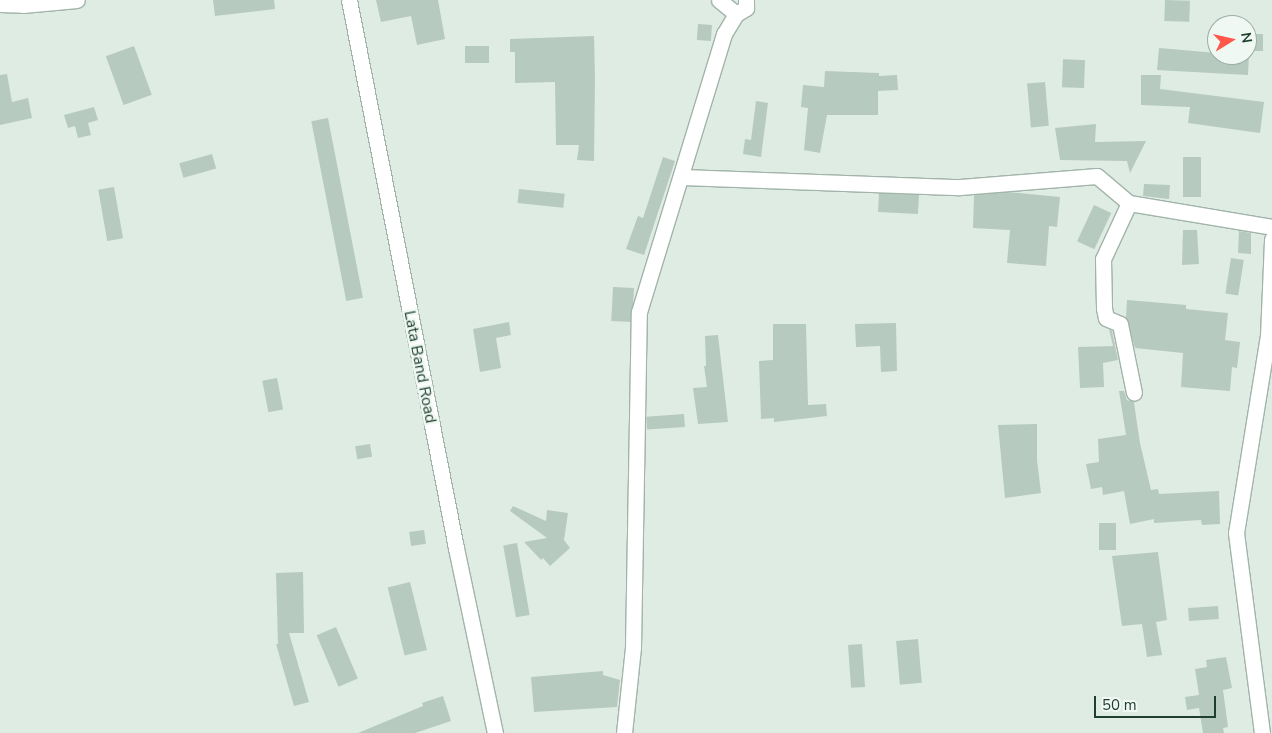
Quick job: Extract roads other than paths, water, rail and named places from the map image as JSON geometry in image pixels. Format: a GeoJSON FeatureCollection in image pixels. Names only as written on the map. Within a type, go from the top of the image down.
{"type":"FeatureCollection","features":[{"type":"Feature","properties":{"kind":"street"},"geometry":{"type":"LineString","coordinates":[[0,4],[78,0]]}},
{"type":"Feature","properties":{"kind":"street","name":"Lata Band Road"},"geometry":{"type":"LineString","coordinates":[[349,0],[456,548],[495,733]]}},
{"type":"Feature","properties":{"kind":"street"},"geometry":{"type":"LineString","coordinates":[[719,0],[736,14]]}},
{"type":"Feature","properties":{"kind":"street"},"geometry":{"type":"LineString","coordinates":[[624,733],[633,647],[639,312],[724,34],[736,14],[746,8],[746,0]]}},
{"type":"Feature","properties":{"kind":"street"},"geometry":{"type":"LineString","coordinates":[[682,176],[960,187],[1097,176],[1129,203],[1272,227]]}},
{"type":"Feature","properties":{"kind":"street"},"geometry":{"type":"LineString","coordinates":[[1129,203],[1103,258],[1104,308],[1106,318],[1120,324],[1134,393]]}},
{"type":"Feature","properties":{"kind":"street"},"geometry":{"type":"LineString","coordinates":[[1262,733],[1236,533],[1268,336],[1272,239]]}}]}
